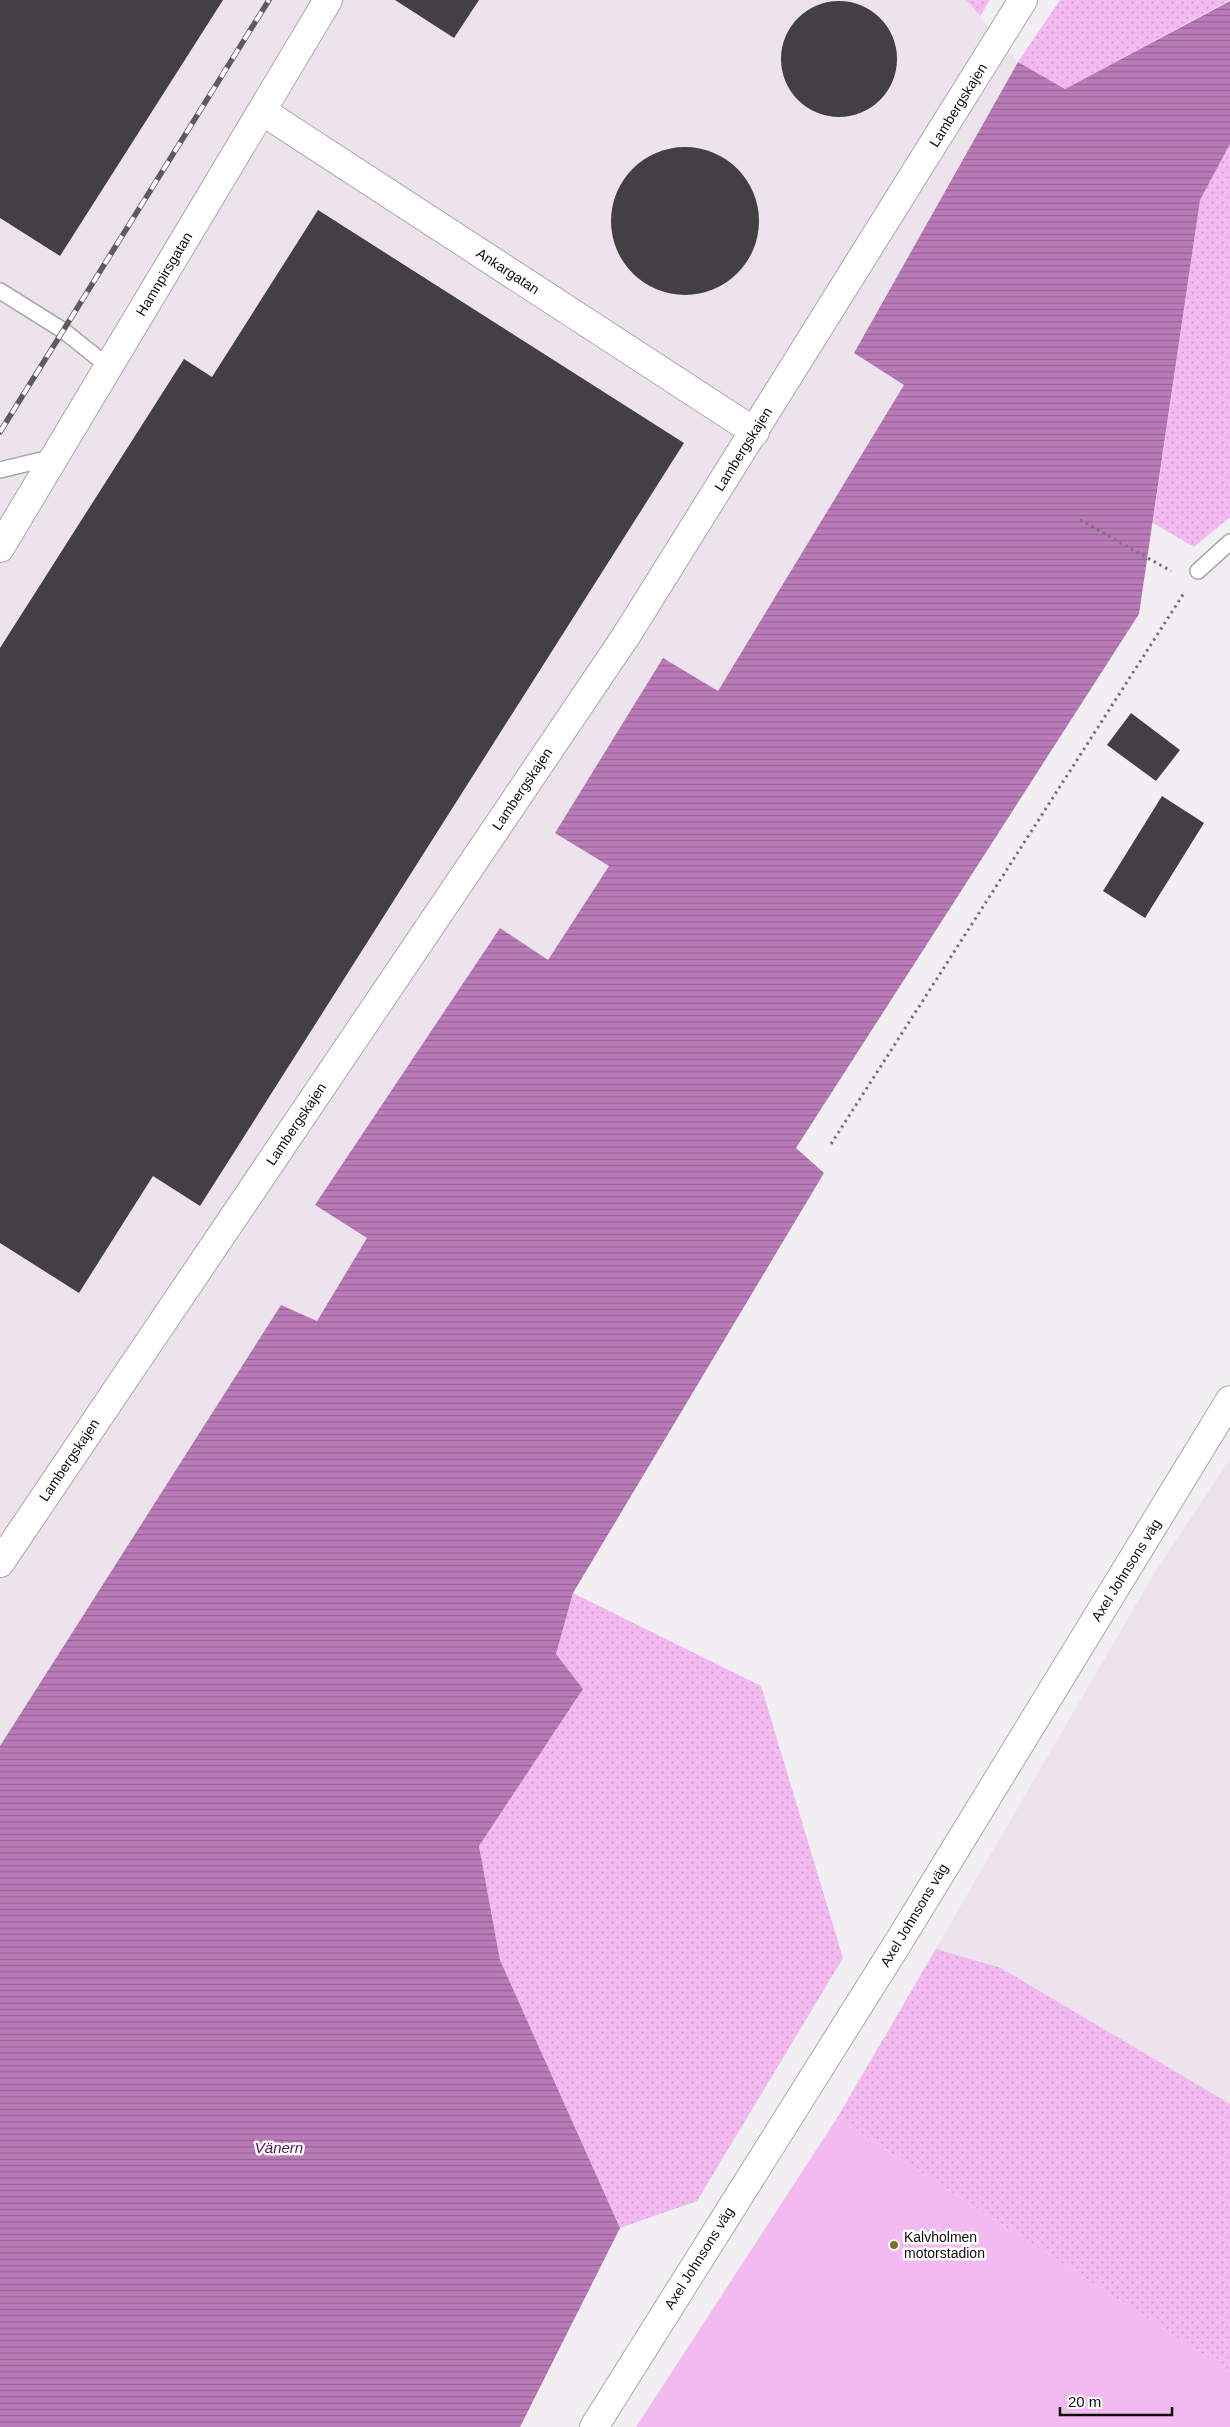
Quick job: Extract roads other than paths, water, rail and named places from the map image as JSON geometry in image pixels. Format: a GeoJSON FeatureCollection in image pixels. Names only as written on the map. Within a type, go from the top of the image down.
{"type":"FeatureCollection","features":[{"type":"Feature","properties":{"kind":"street","name":"Hamnpirsgatan"},"geometry":{"type":"LineString","coordinates":[[0,548],[328,0]]}},
{"type":"Feature","properties":{"kind":"street","name":"Lambergskajen"},"geometry":{"type":"LineString","coordinates":[[0,1563],[626,636],[1023,0]]}},
{"type":"Feature","properties":{"kind":"street","name":"Ankargatan"},"geometry":{"type":"LineString","coordinates":[[262,110],[755,432]]}},
{"type":"Feature","properties":{"kind":"street","name":"Axel Johnsons väg"},"geometry":{"type":"LineString","coordinates":[[594,2427],[901,1938],[1230,1400]]}},
{"type":"Feature","properties":{"kind":"lane"},"geometry":{"type":"LineString","coordinates":[[0,291],[64,331],[108,367]]}},
{"type":"Feature","properties":{"kind":"lane"},"geometry":{"type":"LineString","coordinates":[[0,470],[54,457]]}},
{"type":"Feature","properties":{"kind":"lane"},"geometry":{"type":"LineString","coordinates":[[1194,577],[1230,542]]}},
{"type":"Feature","properties":{"kind":"water","name":"Vänern"},"geometry":{"type":"Polygon","coordinates":[[[1230,1],[1230,144],[1200,200],[1139,614],[796,1148],[824,1173],[573,1593],[556,1654],[583,1689],[479,1846],[500,1960],[620,2228],[520,2427],[0,2427],[0,1746],[281,1305],[317,1321],[367,1238],[315,1205],[500,928],[548,960],[609,866],[555,833],[663,658],[718,691],[904,385],[854,353],[1018,62],[1065,89],[1230,1]]]}},
{"type":"Feature","properties":{"kind":"railway"},"geometry":{"type":"LineString","coordinates":[[0,432],[269,0]]}},
{"type":"Feature","properties":{"kind":"place","name":"Kalvholmen motorstadion"},"geometry":{"type":"Point","coordinates":[894,2245]}}]}
